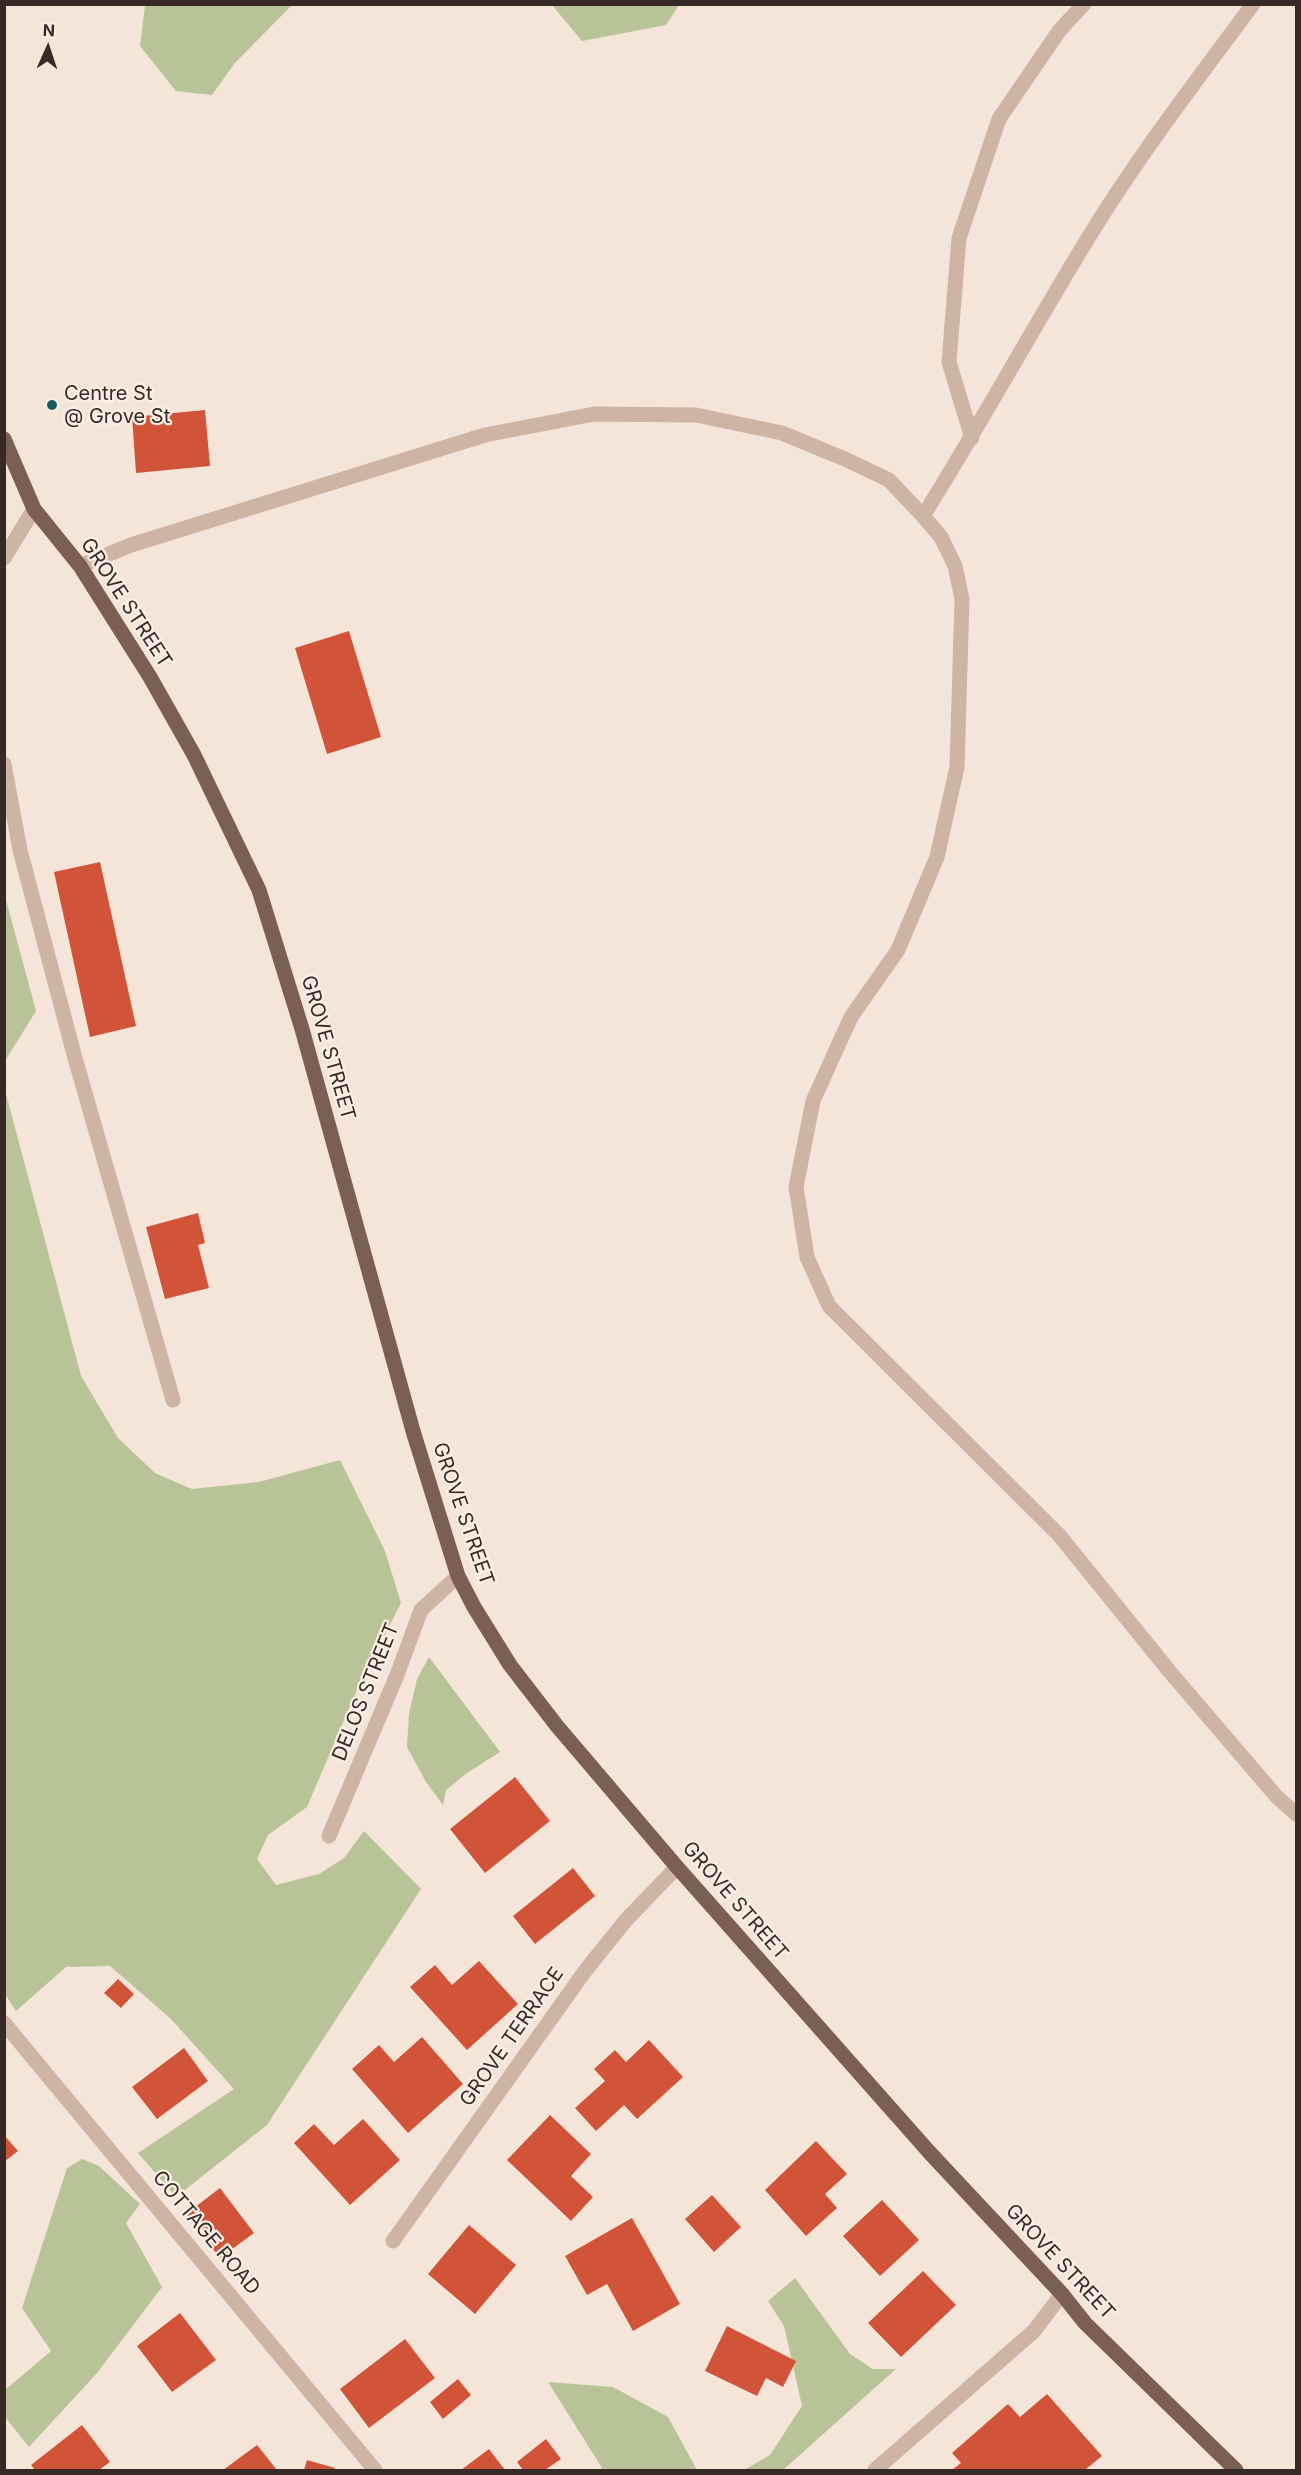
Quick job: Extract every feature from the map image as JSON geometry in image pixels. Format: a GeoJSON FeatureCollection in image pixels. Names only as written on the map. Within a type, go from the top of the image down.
{"type":"FeatureCollection","features":[{"type":"Feature","properties":{"kind":"main road","name":"GROVE STREET"},"geometry":{"type":"LineString","coordinates":[[4,439],[34,509],[80,566],[150,677],[194,755],[259,890],[302,1029],[410,1420],[459,1576],[474,1607],[510,1665],[557,1726],[677,1867],[930,2153],[1062,2294],[1085,2323],[1236,2470]]}},
{"type":"Feature","properties":{"kind":"street"},"geometry":{"type":"LineString","coordinates":[[972,438],[949,362],[958,238],[999,119],[1059,31],[1084,4]]}},
{"type":"Feature","properties":{"kind":"street"},"geometry":{"type":"LineString","coordinates":[[923,516],[972,438],[1091,233],[1160,131],[1253,4]]}},
{"type":"Feature","properties":{"kind":"street"},"geometry":{"type":"LineString","coordinates":[[80,566],[131,545],[485,435],[594,414],[696,415],[782,433],[889,480],[941,537],[955,566],[962,599],[957,767],[937,857],[898,950],[851,1017],[813,1101],[796,1187],[807,1257],[829,1306],[1059,1536],[1200,1708],[1276,1796],[1296,1814]]}},
{"type":"Feature","properties":{"kind":"street"},"geometry":{"type":"LineString","coordinates":[[4,558],[34,509]]}},
{"type":"Feature","properties":{"kind":"street"},"geometry":{"type":"LineString","coordinates":[[4,764],[20,850],[75,1058],[173,1400]]}},
{"type":"Feature","properties":{"kind":"street","name":"DELOS STREET"},"geometry":{"type":"LineString","coordinates":[[329,1836],[397,1675],[421,1610],[459,1576]]}},
{"type":"Feature","properties":{"kind":"street","name":"GROVE TERRACE"},"geometry":{"type":"LineString","coordinates":[[393,2241],[585,1971],[626,1920],[677,1867]]}},
{"type":"Feature","properties":{"kind":"street","name":"COTTAGE ROAD"},"geometry":{"type":"LineString","coordinates":[[4,2023],[375,2470]]}},
{"type":"Feature","properties":{"kind":"street"},"geometry":{"type":"LineString","coordinates":[[875,2470],[1034,2331],[1062,2294]]}},
{"type":"Feature","properties":{"kind":"green space"},"geometry":{"type":"Polygon","coordinates":[[[145,4],[292,5],[234,64],[212,95],[176,91],[140,46],[145,4]]]}},
{"type":"Feature","properties":{"kind":"green space"},"geometry":{"type":"Polygon","coordinates":[[[552,5],[679,5],[666,25],[582,41],[552,5]]]}},
{"type":"Feature","properties":{"kind":"green space"},"geometry":{"type":"Polygon","coordinates":[[[5,896],[36,1011],[4,1061],[5,896]]]}},
{"type":"Feature","properties":{"kind":"green space"},"geometry":{"type":"Polygon","coordinates":[[[5,1090],[81,1376],[118,1438],[155,1473],[192,1489],[259,1482],[340,1460],[385,1551],[401,1603],[356,1692],[307,1807],[268,1835],[257,1859],[276,1885],[319,1874],[344,1858],[364,1831],[421,1889],[267,2125],[176,2197],[138,2153],[234,2089],[171,2019],[110,1966],[66,1967],[16,2011],[5,1994],[5,1090]]]}},
{"type":"Feature","properties":{"kind":"green space"},"geometry":{"type":"Polygon","coordinates":[[[429,1657],[500,1752],[467,1773],[446,1790],[443,1805],[426,1782],[407,1747],[409,1714],[417,1679],[429,1657]]]}},
{"type":"Feature","properties":{"kind":"green space"},"geometry":{"type":"Polygon","coordinates":[[[82,2159],[99,2166],[140,2204],[126,2223],[162,2287],[97,2373],[29,2447],[5,2417],[5,2390],[51,2351],[22,2308],[67,2168],[82,2159]]]}},
{"type":"Feature","properties":{"kind":"green space"},"geometry":{"type":"Polygon","coordinates":[[[795,2278],[850,2354],[873,2369],[896,2369],[783,2470],[744,2470],[770,2455],[802,2406],[784,2326],[768,2301],[795,2278]]]}},
{"type":"Feature","properties":{"kind":"green space"},"geometry":{"type":"Polygon","coordinates":[[[548,2382],[613,2387],[668,2417],[697,2470],[600,2470],[602,2468],[548,2382]]]}},
{"type":"Feature","properties":{"kind":"building"},"geometry":{"type":"Polygon","coordinates":[[[205,410],[210,466],[136,473],[132,417],[205,410]]]}},
{"type":"Feature","properties":{"kind":"building"},"geometry":{"type":"Polygon","coordinates":[[[349,631],[381,737],[327,754],[295,648],[349,631]]]}},
{"type":"Feature","properties":{"kind":"building"},"geometry":{"type":"Polygon","coordinates":[[[100,862],[136,1026],[90,1037],[54,872],[100,862]]]}},
{"type":"Feature","properties":{"kind":"building"},"geometry":{"type":"Polygon","coordinates":[[[198,1213],[205,1243],[198,1245],[209,1288],[165,1299],[146,1227],[198,1213]]]}},
{"type":"Feature","properties":{"kind":"building"},"geometry":{"type":"Polygon","coordinates":[[[515,1777],[550,1821],[485,1873],[450,1829],[515,1777]]]}},
{"type":"Feature","properties":{"kind":"building"},"geometry":{"type":"Polygon","coordinates":[[[573,1868],[595,1896],[535,1944],[513,1916],[573,1868]]]}},
{"type":"Feature","properties":{"kind":"building"},"geometry":{"type":"Polygon","coordinates":[[[479,1961],[518,2004],[467,2050],[410,1987],[435,1965],[452,1985],[479,1961]]]}},
{"type":"Feature","properties":{"kind":"building"},"geometry":{"type":"Polygon","coordinates":[[[118,1979],[134,1994],[121,2008],[104,1993],[118,1979]]]}},
{"type":"Feature","properties":{"kind":"building"},"geometry":{"type":"Polygon","coordinates":[[[422,2037],[463,2084],[408,2133],[352,2069],[379,2045],[394,2062],[422,2037]]]}},
{"type":"Feature","properties":{"kind":"building"},"geometry":{"type":"Polygon","coordinates":[[[649,2040],[683,2077],[637,2119],[624,2105],[596,2131],[575,2108],[605,2081],[594,2069],[615,2050],[626,2062],[649,2040]]]}},
{"type":"Feature","properties":{"kind":"building"},"geometry":{"type":"Polygon","coordinates":[[[184,2048],[208,2081],[157,2119],[132,2087],[184,2048]]]}},
{"type":"Feature","properties":{"kind":"building"},"geometry":{"type":"Polygon","coordinates":[[[550,2115],[591,2154],[571,2176],[593,2197],[571,2221],[507,2160],[550,2115]]]}},
{"type":"Feature","properties":{"kind":"building"},"geometry":{"type":"Polygon","coordinates":[[[363,2119],[400,2160],[350,2205],[294,2143],[314,2124],[334,2145],[363,2119]]]}},
{"type":"Feature","properties":{"kind":"building"},"geometry":{"type":"Polygon","coordinates":[[[4,2135],[18,2151],[4,2162],[4,2135]]]}},
{"type":"Feature","properties":{"kind":"building"},"geometry":{"type":"Polygon","coordinates":[[[816,2141],[847,2174],[825,2194],[837,2208],[806,2236],[765,2190],[816,2141]]]}},
{"type":"Feature","properties":{"kind":"building"},"geometry":{"type":"Polygon","coordinates":[[[220,2188],[254,2233],[220,2258],[186,2214],[220,2188]]]}},
{"type":"Feature","properties":{"kind":"building"},"geometry":{"type":"Polygon","coordinates":[[[712,2195],[741,2227],[714,2252],[685,2219],[712,2195]]]}},
{"type":"Feature","properties":{"kind":"building"},"geometry":{"type":"Polygon","coordinates":[[[882,2200],[919,2240],[880,2276],[843,2236],[882,2200]]]}},
{"type":"Feature","properties":{"kind":"building"},"geometry":{"type":"Polygon","coordinates":[[[632,2218],[680,2304],[633,2331],[607,2284],[587,2295],[565,2256],[632,2218]]]}},
{"type":"Feature","properties":{"kind":"building"},"geometry":{"type":"Polygon","coordinates":[[[469,2225],[516,2265],[475,2314],[428,2274],[469,2225]]]}},
{"type":"Feature","properties":{"kind":"building"},"geometry":{"type":"Polygon","coordinates":[[[923,2271],[956,2305],[901,2357],[868,2323],[923,2271]]]}},
{"type":"Feature","properties":{"kind":"building"},"geometry":{"type":"Polygon","coordinates":[[[180,2313],[216,2360],[172,2392],[137,2346],[180,2313]]]}},
{"type":"Feature","properties":{"kind":"building"},"geometry":{"type":"Polygon","coordinates":[[[727,2326],[796,2361],[783,2387],[766,2378],[757,2396],[705,2371],[727,2326]]]}},
{"type":"Feature","properties":{"kind":"building"},"geometry":{"type":"Polygon","coordinates":[[[405,2339],[435,2378],[369,2428],[340,2389],[405,2339]]]}},
{"type":"Feature","properties":{"kind":"building"},"geometry":{"type":"Polygon","coordinates":[[[458,2379],[471,2395],[443,2419],[430,2402],[458,2379]]]}},
{"type":"Feature","properties":{"kind":"building"},"geometry":{"type":"Polygon","coordinates":[[[1047,2394],[1102,2456],[1085,2470],[952,2470],[961,2463],[952,2453],[1008,2404],[1020,2417],[1047,2394]]]}},
{"type":"Feature","properties":{"kind":"building"},"geometry":{"type":"Polygon","coordinates":[[[82,2425],[110,2462],[99,2470],[35,2470],[31,2465],[82,2425]]]}},
{"type":"Feature","properties":{"kind":"building"},"geometry":{"type":"Polygon","coordinates":[[[546,2439],[561,2459],[545,2470],[523,2470],[517,2462],[546,2439]]]}},
{"type":"Feature","properties":{"kind":"building"},"geometry":{"type":"Polygon","coordinates":[[[257,2445],[277,2470],[223,2470],[257,2445]]]}},
{"type":"Feature","properties":{"kind":"building"},"geometry":{"type":"Polygon","coordinates":[[[489,2449],[505,2470],[461,2470],[489,2449]]]}},
{"type":"Feature","properties":{"kind":"building"},"geometry":{"type":"Polygon","coordinates":[[[307,2460],[335,2468],[335,2470],[304,2470],[307,2460]]]}},
{"type":"Feature","properties":{"kind":"place","name":"Centre St @ Grove St"},"geometry":{"type":"Point","coordinates":[52,405]}}]}
